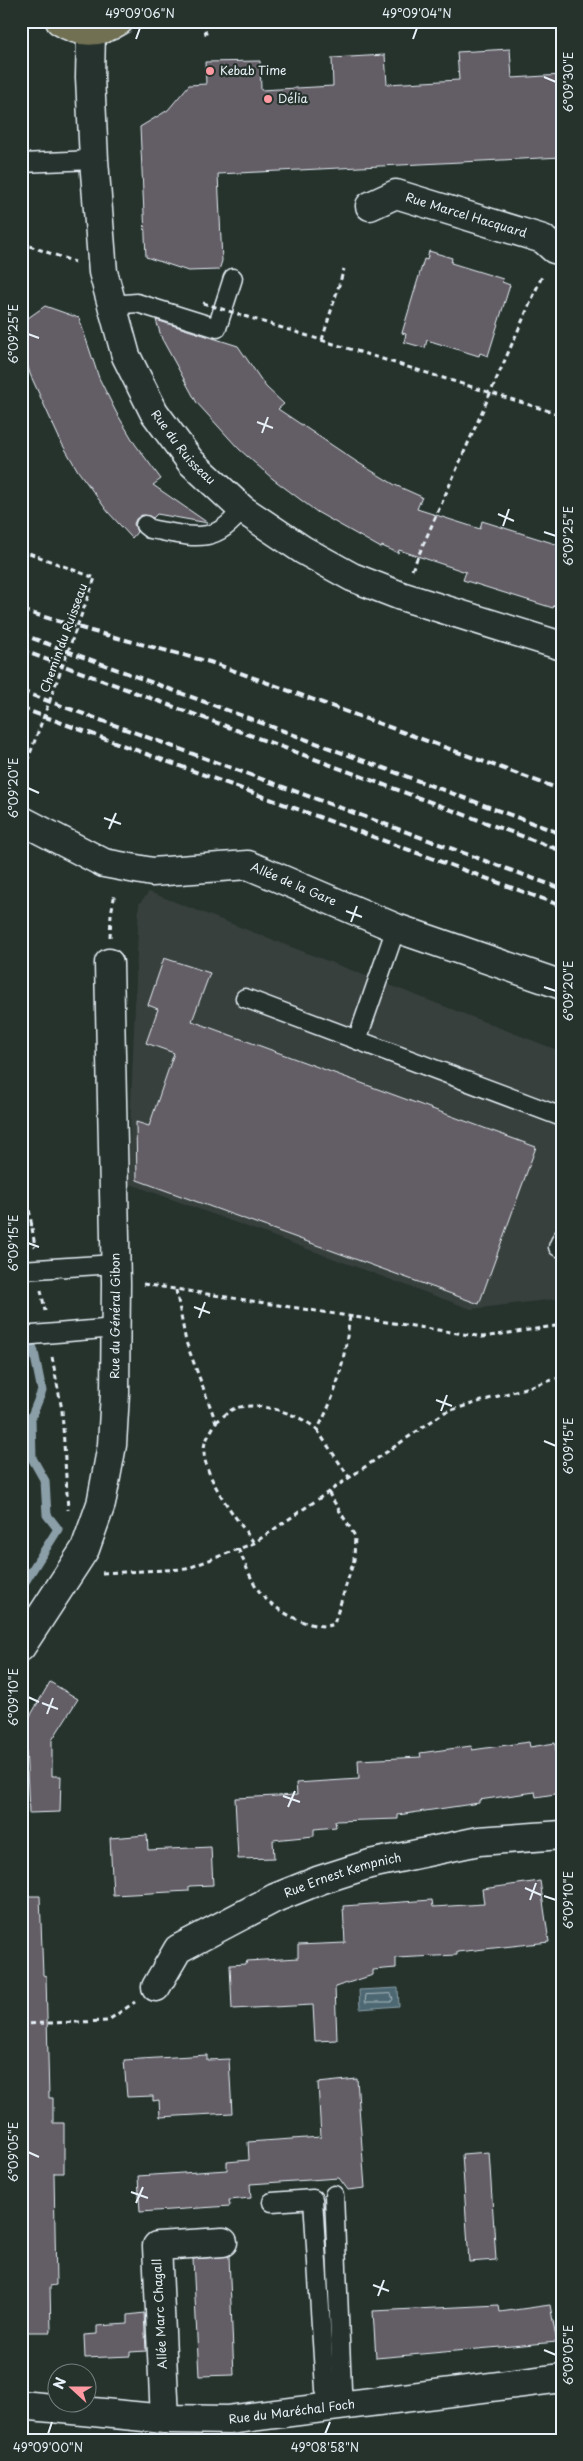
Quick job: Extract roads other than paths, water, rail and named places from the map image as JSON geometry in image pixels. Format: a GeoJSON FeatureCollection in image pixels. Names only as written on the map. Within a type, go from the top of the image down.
{"type":"FeatureCollection","features":[{"type":"Feature","properties":{"kind":"main road"},"geometry":{"type":"LineString","coordinates":[[60,21],[75,29],[91,32],[109,28],[119,21]]}},
{"type":"Feature","properties":{"kind":"street","name":"Rue du Ruisseau"},"geometry":{"type":"LineString","coordinates":[[91,32],[90,77],[94,160],[103,272],[126,356],[154,412],[191,462],[242,509],[303,550],[352,577],[401,596],[562,646]]}},
{"type":"Feature","properties":{"kind":"street","name":"Rue Marcel Hacquard"},"geometry":{"type":"LineString","coordinates":[[370,206],[396,194],[543,239],[558,250]]}},
{"type":"Feature","properties":{"kind":"street","name":"Allée de la Gare"},"geometry":{"type":"LineString","coordinates":[[21,820],[104,863],[152,872],[248,865],[396,928],[562,985]]}},
{"type":"Feature","properties":{"kind":"street","name":"Rue du Général Gibon"},"geometry":{"type":"LineString","coordinates":[[21,1647],[85,1549],[101,1504],[112,1445],[116,1393],[116,1328],[109,963]]}},
{"type":"Feature","properties":{"kind":"street","name":"Rue Ernest Kempnich"},"geometry":{"type":"LineString","coordinates":[[156,1988],[178,1949],[275,1898],[320,1880],[370,1864],[480,1841],[562,1834]]}},
{"type":"Feature","properties":{"kind":"street","name":"Allée Marc Chagall"},"geometry":{"type":"LineString","coordinates":[[166,2419],[157,2246],[223,2242]]}},
{"type":"Feature","properties":{"kind":"street","name":"Rue du Maréchal Foch"},"geometry":{"type":"LineString","coordinates":[[21,2405],[166,2419],[222,2430],[337,2407],[562,2378]]}},
{"type":"Feature","properties":{"kind":"lane"},"geometry":{"type":"LineString","coordinates":[[21,163],[94,160]]}},
{"type":"Feature","properties":{"kind":"lane"},"geometry":{"type":"LineString","coordinates":[[111,305],[137,303],[218,334],[233,278]]}},
{"type":"Feature","properties":{"kind":"lane"},"geometry":{"type":"LineString","coordinates":[[145,525],[150,529],[196,537],[213,534],[231,524],[242,509]]}},
{"type":"Feature","properties":{"kind":"lane"},"geometry":{"type":"LineString","coordinates":[[357,1040],[396,928]]}},
{"type":"Feature","properties":{"kind":"lane"},"geometry":{"type":"LineString","coordinates":[[245,998],[562,1117]]}},
{"type":"Feature","properties":{"kind":"lane"},"geometry":{"type":"LineString","coordinates":[[21,1270],[115,1264]]}},
{"type":"Feature","properties":{"kind":"lane"},"geometry":{"type":"LineString","coordinates":[[30,1336],[116,1328]]}},
{"type":"Feature","properties":{"kind":"lane"},"geometry":{"type":"LineString","coordinates":[[334,2195],[342,2389],[337,2407]]}},
{"type":"Feature","properties":{"kind":"lane"},"geometry":{"type":"LineString","coordinates":[[272,2202],[313,2199],[325,2389],[337,2407]]}},
{"type":"Feature","properties":{"kind":"water"},"geometry":{"type":"Polygon","coordinates":[[[398,1988],[399,2006],[360,2009],[359,1990],[398,1988]]]}},
{"type":"Feature","properties":{"kind":"waterway"},"geometry":{"type":"LineString","coordinates":[[21,1312],[34,1352],[42,1391],[31,1418],[32,1458],[45,1481],[47,1515],[58,1529],[21,1588]]}},
{"type":"Feature","properties":{"kind":"railway"},"geometry":{"type":"LineString","coordinates":[[21,610],[91,631],[210,662],[562,790]]}},
{"type":"Feature","properties":{"kind":"railway"},"geometry":{"type":"LineString","coordinates":[[21,634],[562,834]]}},
{"type":"Feature","properties":{"kind":"railway"},"geometry":{"type":"LineString","coordinates":[[21,650],[562,851]]}},
{"type":"Feature","properties":{"kind":"railway"},"geometry":{"type":"LineString","coordinates":[[21,691],[562,889]]}},
{"type":"Feature","properties":{"kind":"railway"},"geometry":{"type":"LineString","coordinates":[[21,708],[562,906]]}},
{"type":"Feature","properties":{"kind":"place","name":"Kebab Time"},"geometry":{"type":"Point","coordinates":[210,71]}},
{"type":"Feature","properties":{"kind":"place","name":"Délia"},"geometry":{"type":"Point","coordinates":[268,99]}}]}
